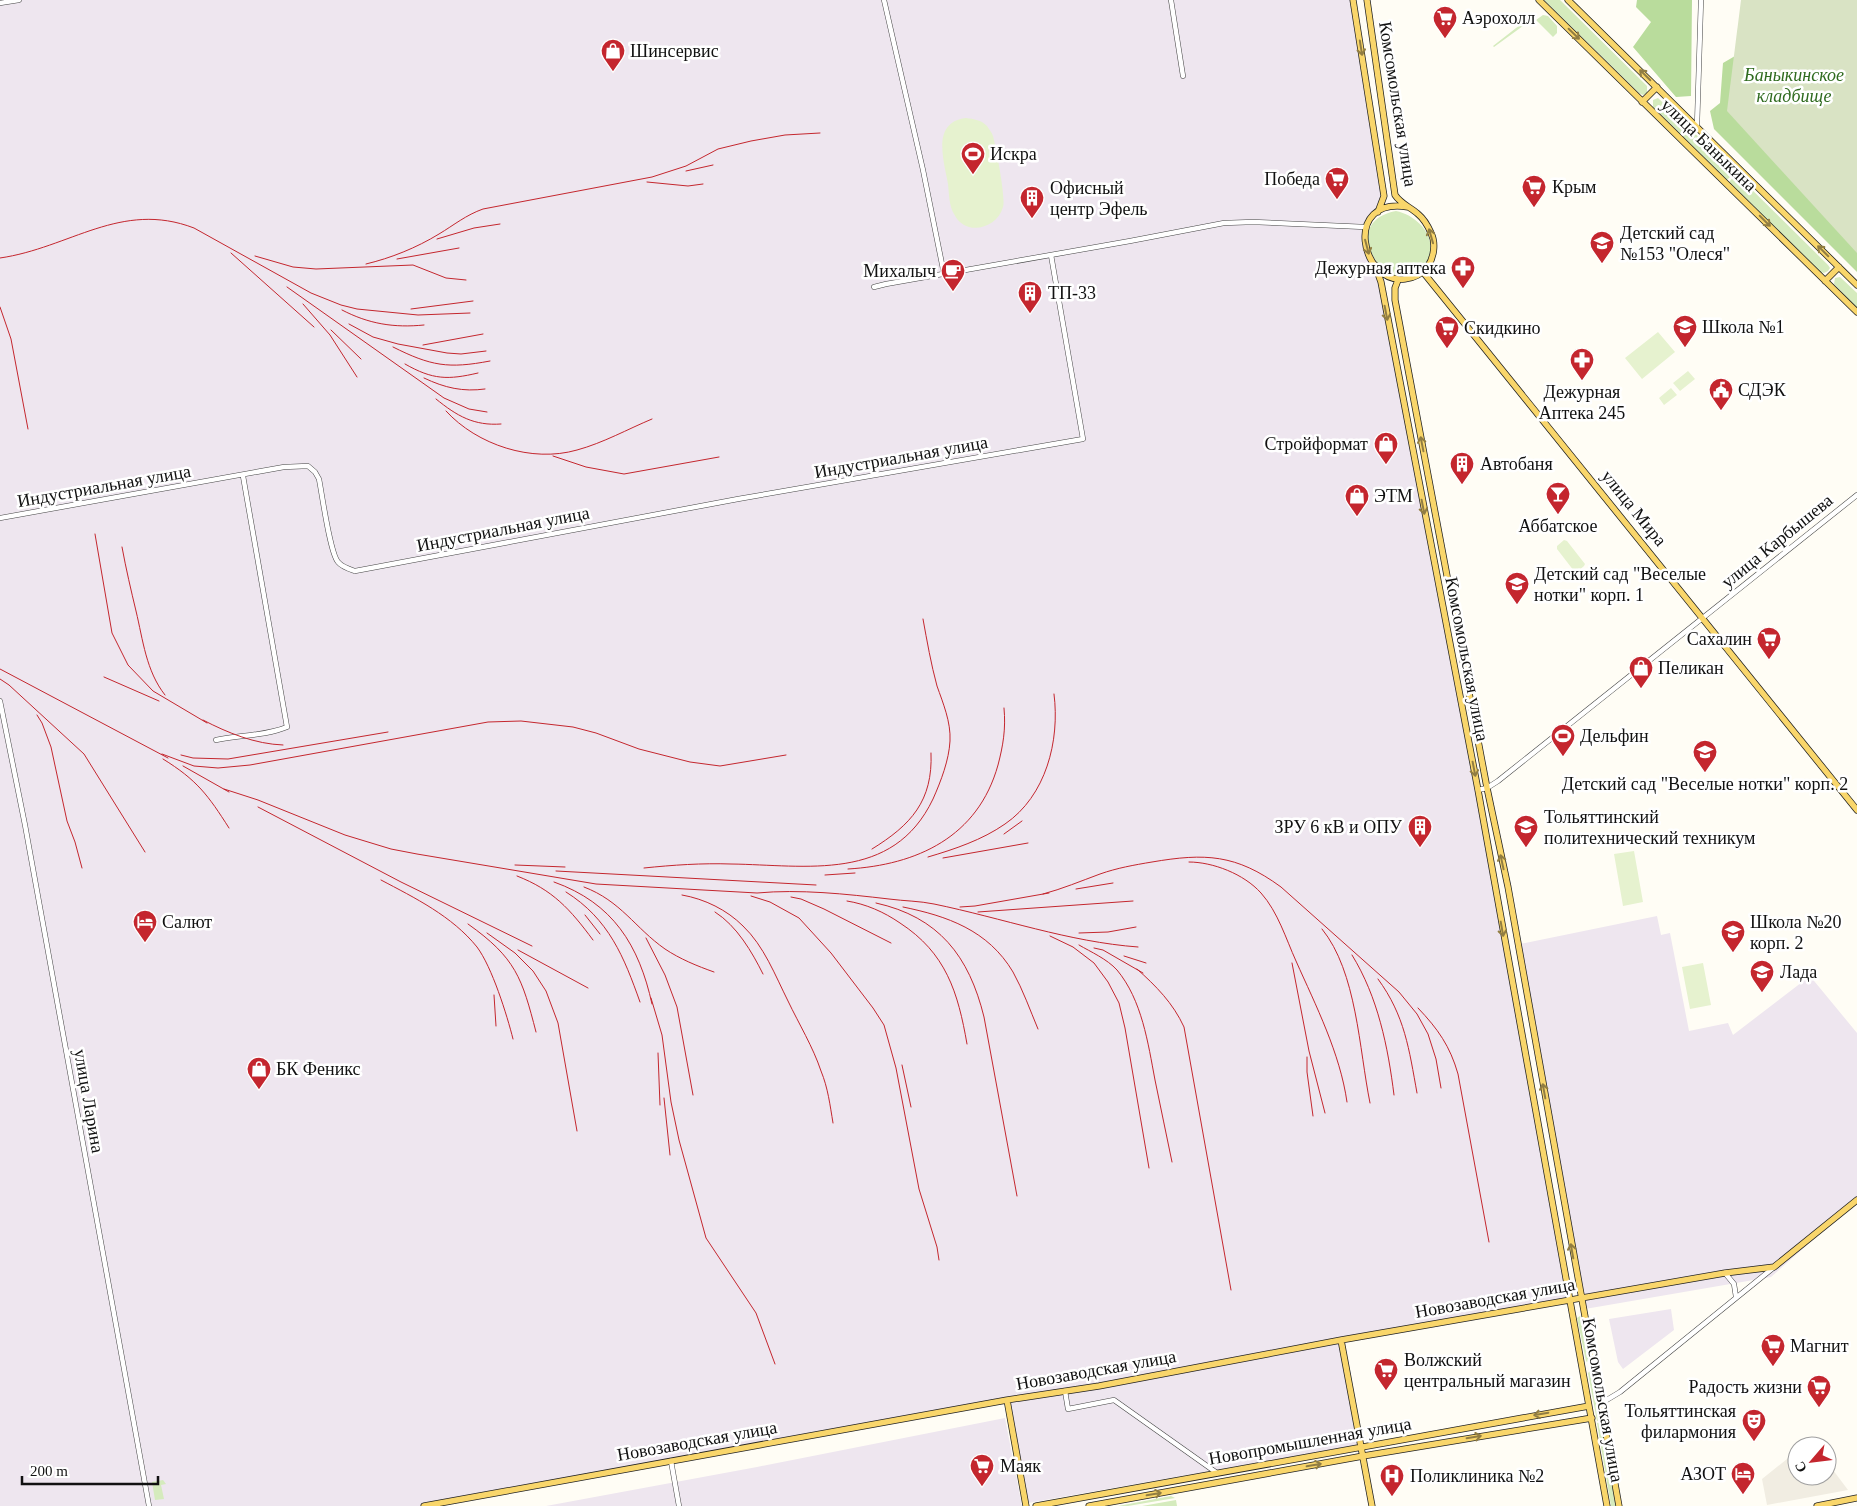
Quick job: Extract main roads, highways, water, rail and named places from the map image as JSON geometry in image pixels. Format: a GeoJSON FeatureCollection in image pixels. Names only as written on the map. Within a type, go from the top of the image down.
{"type":"FeatureCollection","features":[{"type":"Feature","properties":{"kind":"main road","name":"Комсомольская улица"},"geometry":{"type":"LineString","coordinates":[[1353,0],[1384,196],[1378,212]]}},
{"type":"Feature","properties":{"kind":"main road","name":"Комсомольская улица"},"geometry":{"type":"LineString","coordinates":[[1367,0],[1395,195],[1399,201],[1408,207]]}},
{"type":"Feature","properties":{"kind":"main road","name":"улица Баныкина"},"geometry":{"type":"LineString","coordinates":[[1539,0],[1857,312]]}},
{"type":"Feature","properties":{"kind":"main road","name":"улица Баныкина"},"geometry":{"type":"LineString","coordinates":[[1568,0],[1857,285]]}},
{"type":"Feature","properties":{"kind":"main road"},"geometry":{"type":"LineString","coordinates":[[1642,102],[1657,88]]}},
{"type":"Feature","properties":{"kind":"main road"},"geometry":{"type":"LineString","coordinates":[[1398,205],[1408,207],[1426,223],[1433,236],[1434,251],[1430,262],[1423,272],[1412,278],[1398,280],[1391,278],[1376,265],[1366,248],[1365,227],[1378,212],[1398,205]]}},
{"type":"Feature","properties":{"kind":"main road","name":"Комсомольская улица"},"geometry":{"type":"LineString","coordinates":[[1376,265],[1381,282],[1478,790],[1607,1506]]}},
{"type":"Feature","properties":{"kind":"main road"},"geometry":{"type":"LineString","coordinates":[[1825,281],[1839,267]]}},
{"type":"Feature","properties":{"kind":"main road","name":"улица Мира"},"geometry":{"type":"LineString","coordinates":[[1423,272],[1857,810]]}},
{"type":"Feature","properties":{"kind":"main road","name":"Комсомольская улица"},"geometry":{"type":"LineString","coordinates":[[1398,280],[1395,288],[1395,300],[1487,788],[1508,887],[1580,1299],[1619,1506]]}},
{"type":"Feature","properties":{"kind":"main road"},"geometry":{"type":"LineString","coordinates":[[1416,471],[1427,470]]}},
{"type":"Feature","properties":{"kind":"main road"},"geometry":{"type":"LineString","coordinates":[[1453,667],[1464,666]]}},
{"type":"Feature","properties":{"kind":"main road"},"geometry":{"type":"LineString","coordinates":[[1526,1060],[1538,1057]]}},
{"type":"Feature","properties":{"kind":"main road"},"geometry":{"type":"LineString","coordinates":[[1542,1151],[1554,1149]]}},
{"type":"Feature","properties":{"kind":"main road","name":"Новозаводская улица"},"geometry":{"type":"LineString","coordinates":[[424,1506],[1341,1340],[1725,1273],[1774,1267],[1857,1200]]}},
{"type":"Feature","properties":{"kind":"main road"},"geometry":{"type":"LineString","coordinates":[[1341,1340],[1372,1506]]}},
{"type":"Feature","properties":{"kind":"main road"},"geometry":{"type":"LineString","coordinates":[[1582,1367],[1593,1365]]}},
{"type":"Feature","properties":{"kind":"main road"},"geometry":{"type":"LineString","coordinates":[[1007,1400],[1026,1506]]}},
{"type":"Feature","properties":{"kind":"main road","name":"Новопромышленная улица"},"geometry":{"type":"LineString","coordinates":[[1036,1506],[1589,1406]]}},
{"type":"Feature","properties":{"kind":"main road","name":"Новопромышленная улица"},"geometry":{"type":"LineString","coordinates":[[1089,1506],[1362,1456],[1592,1418]]}},
{"type":"Feature","properties":{"kind":"main road"},"geometry":{"type":"LineString","coordinates":[[1821,1506],[1857,1498]]}},
{"type":"Feature","properties":{"kind":"railway"},"geometry":{"type":"LineString","coordinates":[[366,264],[394,256],[412,248],[483,209],[652,177],[686,166],[718,149],[751,141],[785,135],[820,133]]}},
{"type":"Feature","properties":{"kind":"railway"},"geometry":{"type":"LineString","coordinates":[[686,171],[713,165]]}},
{"type":"Feature","properties":{"kind":"railway"},"geometry":{"type":"LineString","coordinates":[[647,182],[688,186],[703,184]]}},
{"type":"Feature","properties":{"kind":"railway"},"geometry":{"type":"LineString","coordinates":[[0,258],[25,253],[119,223],[143,219],[168,221],[194,228],[311,293],[341,305],[357,309],[418,315],[470,313]]}},
{"type":"Feature","properties":{"kind":"railway"},"geometry":{"type":"LineString","coordinates":[[437,239],[474,228],[500,224]]}},
{"type":"Feature","properties":{"kind":"railway"},"geometry":{"type":"LineString","coordinates":[[397,259],[459,248]]}},
{"type":"Feature","properties":{"kind":"railway"},"geometry":{"type":"LineString","coordinates":[[231,253],[314,327]]}},
{"type":"Feature","properties":{"kind":"railway"},"geometry":{"type":"LineString","coordinates":[[255,256],[293,267],[316,269],[413,265],[446,278],[466,280]]}},
{"type":"Feature","properties":{"kind":"railway"},"geometry":{"type":"LineString","coordinates":[[287,287],[444,398],[469,409],[487,412]]}},
{"type":"Feature","properties":{"kind":"railway"},"geometry":{"type":"LineString","coordinates":[[411,309],[473,301]]}},
{"type":"Feature","properties":{"kind":"railway"},"geometry":{"type":"LineString","coordinates":[[303,304],[330,335],[357,377]]}},
{"type":"Feature","properties":{"kind":"railway"},"geometry":{"type":"LineString","coordinates":[[0,307],[11,339],[28,429]]}},
{"type":"Feature","properties":{"kind":"railway"},"geometry":{"type":"LineString","coordinates":[[342,310],[362,319],[382,324],[402,326],[424,325]]}},
{"type":"Feature","properties":{"kind":"railway"},"geometry":{"type":"LineString","coordinates":[[349,324],[373,337],[398,344],[447,353],[461,354],[486,351]]}},
{"type":"Feature","properties":{"kind":"railway"},"geometry":{"type":"LineString","coordinates":[[331,330],[361,359]]}},
{"type":"Feature","properties":{"kind":"railway"},"geometry":{"type":"LineString","coordinates":[[423,345],[483,334]]}},
{"type":"Feature","properties":{"kind":"railway"},"geometry":{"type":"LineString","coordinates":[[393,347],[429,362],[440,364],[462,365],[490,361]]}},
{"type":"Feature","properties":{"kind":"railway"},"geometry":{"type":"LineString","coordinates":[[405,364],[432,376],[458,377],[478,373]]}},
{"type":"Feature","properties":{"kind":"railway"},"geometry":{"type":"LineString","coordinates":[[424,378],[454,388],[469,390],[485,389]]}},
{"type":"Feature","properties":{"kind":"railway"},"geometry":{"type":"LineString","coordinates":[[436,399],[466,419],[482,423],[501,424]]}},
{"type":"Feature","properties":{"kind":"railway"},"geometry":{"type":"LineString","coordinates":[[446,411],[459,423],[489,442],[506,448],[542,454],[560,453],[587,447],[652,419]]}},
{"type":"Feature","properties":{"kind":"railway"},"geometry":{"type":"LineString","coordinates":[[553,456],[586,467],[624,474],[719,457]]}},
{"type":"Feature","properties":{"kind":"railway"},"geometry":{"type":"LineString","coordinates":[[95,534],[112,633],[128,665],[153,691],[207,723]]}},
{"type":"Feature","properties":{"kind":"railway"},"geometry":{"type":"LineString","coordinates":[[122,547],[149,666],[165,695]]}},
{"type":"Feature","properties":{"kind":"railway"},"geometry":{"type":"LineString","coordinates":[[644,868],[709,864],[817,866],[845,863],[871,857],[895,845],[916,826],[933,799],[944,770],[949,748],[948,720],[935,678],[923,619]]}},
{"type":"Feature","properties":{"kind":"railway"},"geometry":{"type":"LineString","coordinates":[[0,669],[168,758]]}},
{"type":"Feature","properties":{"kind":"railway"},"geometry":{"type":"LineString","coordinates":[[104,677],[159,701]]}},
{"type":"Feature","properties":{"kind":"railway"},"geometry":{"type":"LineString","coordinates":[[0,679],[9,685],[84,754],[145,852]]}},
{"type":"Feature","properties":{"kind":"railway"},"geometry":{"type":"LineString","coordinates":[[928,857],[968,844],[996,830],[1019,812],[1031,798],[1040,783],[1052,748],[1055,730],[1054,694]]}},
{"type":"Feature","properties":{"kind":"railway"},"geometry":{"type":"LineString","coordinates":[[848,869],[898,861],[921,853],[941,842],[960,828],[976,811],[989,790],[998,765],[1004,737],[1004,708]]}},
{"type":"Feature","properties":{"kind":"railway"},"geometry":{"type":"LineString","coordinates":[[37,715],[51,747],[67,821],[82,868]]}},
{"type":"Feature","properties":{"kind":"railway"},"geometry":{"type":"LineString","coordinates":[[203,720],[242,737],[283,745]]}},
{"type":"Feature","properties":{"kind":"railway"},"geometry":{"type":"LineString","coordinates":[[162,754],[194,766],[218,768],[250,765],[488,722],[521,721],[573,727],[596,733],[639,749],[690,762],[720,766],[786,755]]}},
{"type":"Feature","properties":{"kind":"railway"},"geometry":{"type":"LineString","coordinates":[[181,755],[193,758],[228,759],[388,732]]}},
{"type":"Feature","properties":{"kind":"railway"},"geometry":{"type":"LineString","coordinates":[[872,849],[898,831],[917,810],[928,785],[931,770],[931,753]]}},
{"type":"Feature","properties":{"kind":"railway"},"geometry":{"type":"LineString","coordinates":[[163,759],[185,774],[201,789],[229,828]]}},
{"type":"Feature","properties":{"kind":"railway"},"geometry":{"type":"LineString","coordinates":[[183,766],[229,792]]}},
{"type":"Feature","properties":{"kind":"railway"},"geometry":{"type":"LineString","coordinates":[[224,789],[258,800],[345,835],[391,849],[417,854],[596,884],[757,893],[823,893],[923,902],[1061,935],[1138,947]]}},
{"type":"Feature","properties":{"kind":"railway"},"geometry":{"type":"LineString","coordinates":[[258,807],[401,882],[532,946]]}},
{"type":"Feature","properties":{"kind":"railway"},"geometry":{"type":"LineString","coordinates":[[1004,834],[1022,821]]}},
{"type":"Feature","properties":{"kind":"railway"},"geometry":{"type":"LineString","coordinates":[[943,858],[1028,843]]}},
{"type":"Feature","properties":{"kind":"railway"},"geometry":{"type":"LineString","coordinates":[[1043,894],[1113,870],[1171,859],[1204,857],[1234,862],[1249,868],[1281,887],[1399,992],[1417,1014],[1428,1034],[1436,1059],[1441,1088]]}},
{"type":"Feature","properties":{"kind":"railway"},"geometry":{"type":"LineString","coordinates":[[1189,862],[1208,864],[1228,870],[1254,886],[1267,900],[1281,926],[1326,1030],[1339,1066],[1347,1102]]}},
{"type":"Feature","properties":{"kind":"railway"},"geometry":{"type":"LineString","coordinates":[[515,865],[565,867]]}},
{"type":"Feature","properties":{"kind":"railway"},"geometry":{"type":"LineString","coordinates":[[556,871],[816,885]]}},
{"type":"Feature","properties":{"kind":"railway"},"geometry":{"type":"LineString","coordinates":[[825,875],[855,873]]}},
{"type":"Feature","properties":{"kind":"railway"},"geometry":{"type":"LineString","coordinates":[[517,876],[530,881],[551,894],[568,910],[593,940]]}},
{"type":"Feature","properties":{"kind":"railway"},"geometry":{"type":"LineString","coordinates":[[381,880],[445,917],[477,947],[488,966],[503,1005],[513,1039]]}},
{"type":"Feature","properties":{"kind":"railway"},"geometry":{"type":"LineString","coordinates":[[554,882],[575,891],[608,914],[631,945],[640,963],[652,1004]]}},
{"type":"Feature","properties":{"kind":"railway"},"geometry":{"type":"LineString","coordinates":[[1076,889],[1113,883]]}},
{"type":"Feature","properties":{"kind":"railway"},"geometry":{"type":"LineString","coordinates":[[584,887],[618,907],[665,949],[689,962],[714,972]]}},
{"type":"Feature","properties":{"kind":"railway"},"geometry":{"type":"LineString","coordinates":[[566,892],[593,914],[613,940],[628,970],[640,1002]]}},
{"type":"Feature","properties":{"kind":"railway"},"geometry":{"type":"LineString","coordinates":[[960,907],[1049,893]]}},
{"type":"Feature","properties":{"kind":"railway"},"geometry":{"type":"LineString","coordinates":[[682,895],[699,899],[723,910],[737,920],[757,942],[774,971],[818,1062],[825,1084],[833,1123]]}},
{"type":"Feature","properties":{"kind":"railway"},"geometry":{"type":"LineString","coordinates":[[751,896],[770,902],[799,918],[831,953],[884,1025],[896,1068],[919,1189],[937,1247],[939,1260]]}},
{"type":"Feature","properties":{"kind":"railway"},"geometry":{"type":"LineString","coordinates":[[791,897],[801,899],[824,909],[891,943]]}},
{"type":"Feature","properties":{"kind":"railway"},"geometry":{"type":"LineString","coordinates":[[847,901],[868,906],[888,915],[929,947],[947,975],[954,991],[967,1044]]}},
{"type":"Feature","properties":{"kind":"railway"},"geometry":{"type":"LineString","coordinates":[[978,912],[1133,901]]}},
{"type":"Feature","properties":{"kind":"railway"},"geometry":{"type":"LineString","coordinates":[[876,903],[898,909],[934,929],[948,942],[970,975],[984,1017],[1017,1196]]}},
{"type":"Feature","properties":{"kind":"railway"},"geometry":{"type":"LineString","coordinates":[[903,907],[951,920],[979,935],[991,945],[1013,972],[1038,1029]]}},
{"type":"Feature","properties":{"kind":"railway"},"geometry":{"type":"LineString","coordinates":[[715,912],[737,932],[749,948],[763,974]]}},
{"type":"Feature","properties":{"kind":"railway"},"geometry":{"type":"LineString","coordinates":[[585,915],[600,934]]}},
{"type":"Feature","properties":{"kind":"railway"},"geometry":{"type":"LineString","coordinates":[[468,924],[497,948],[515,970],[526,997],[536,1032]]}},
{"type":"Feature","properties":{"kind":"railway"},"geometry":{"type":"LineString","coordinates":[[1079,933],[1108,932],[1136,927]]}},
{"type":"Feature","properties":{"kind":"railway"},"geometry":{"type":"LineString","coordinates":[[1322,929],[1334,947],[1350,989],[1370,1103]]}},
{"type":"Feature","properties":{"kind":"railway"},"geometry":{"type":"LineString","coordinates":[[487,933],[515,953],[533,971],[546,991],[558,1023],[577,1131]]}},
{"type":"Feature","properties":{"kind":"railway"},"geometry":{"type":"LineString","coordinates":[[1050,936],[1073,947],[1094,963],[1108,982],[1119,1003],[1149,1168]]}},
{"type":"Feature","properties":{"kind":"railway"},"geometry":{"type":"LineString","coordinates":[[646,938],[665,975],[677,1007],[693,1095]]}},
{"type":"Feature","properties":{"kind":"railway"},"geometry":{"type":"LineString","coordinates":[[1079,945],[1109,962],[1117,970],[1126,982],[1138,1008],[1143,1022],[1172,1162]]}},
{"type":"Feature","properties":{"kind":"railway"},"geometry":{"type":"LineString","coordinates":[[1094,948],[1103,950],[1143,973]]}},
{"type":"Feature","properties":{"kind":"railway"},"geometry":{"type":"LineString","coordinates":[[518,950],[588,988]]}},
{"type":"Feature","properties":{"kind":"railway"},"geometry":{"type":"LineString","coordinates":[[1352,955],[1369,988],[1375,1005],[1389,1059],[1394,1095]]}},
{"type":"Feature","properties":{"kind":"railway"},"geometry":{"type":"LineString","coordinates":[[1124,956],[1146,963]]}},
{"type":"Feature","properties":{"kind":"railway"},"geometry":{"type":"LineString","coordinates":[[1292,963],[1309,1051],[1325,1113]]}},
{"type":"Feature","properties":{"kind":"railway"},"geometry":{"type":"LineString","coordinates":[[1137,969],[1163,995],[1175,1010],[1184,1027],[1231,1290]]}},
{"type":"Feature","properties":{"kind":"railway"},"geometry":{"type":"LineString","coordinates":[[1378,979],[1394,1006],[1405,1033],[1417,1093]]}},
{"type":"Feature","properties":{"kind":"railway"},"geometry":{"type":"LineString","coordinates":[[494,995],[496,1026]]}},
{"type":"Feature","properties":{"kind":"railway"},"geometry":{"type":"LineString","coordinates":[[651,998],[662,1035],[671,1102],[679,1140],[706,1238],[756,1313],[775,1364]]}},
{"type":"Feature","properties":{"kind":"railway"},"geometry":{"type":"LineString","coordinates":[[1418,1008],[1432,1023],[1442,1038],[1458,1074],[1489,1242]]}},
{"type":"Feature","properties":{"kind":"railway"},"geometry":{"type":"LineString","coordinates":[[658,1053],[660,1105]]}},
{"type":"Feature","properties":{"kind":"railway"},"geometry":{"type":"LineString","coordinates":[[1307,1057],[1307,1072],[1313,1116]]}},
{"type":"Feature","properties":{"kind":"railway"},"geometry":{"type":"LineString","coordinates":[[902,1065],[911,1107]]}},
{"type":"Feature","properties":{"kind":"railway"},"geometry":{"type":"LineString","coordinates":[[664,1098],[670,1155]]}},
{"type":"Feature","properties":{"kind":"place","name":"Аэрохолл"},"geometry":{"type":"Point","coordinates":[1445,39]}},
{"type":"Feature","properties":{"kind":"place","name":"Шинсервис"},"geometry":{"type":"Point","coordinates":[613,72]}},
{"type":"Feature","properties":{"kind":"place","name":"Искра"},"geometry":{"type":"Point","coordinates":[973,175]}},
{"type":"Feature","properties":{"kind":"place","name":"Победа"},"geometry":{"type":"Point","coordinates":[1337,200]}},
{"type":"Feature","properties":{"kind":"place","name":"Крым"},"geometry":{"type":"Point","coordinates":[1534,208]}},
{"type":"Feature","properties":{"kind":"place","name":"Офисный центр Эфель"},"geometry":{"type":"Point","coordinates":[1032,219]}},
{"type":"Feature","properties":{"kind":"place","name":"Детский сад №153 \"Олеся\""},"geometry":{"type":"Point","coordinates":[1602,264]}},
{"type":"Feature","properties":{"kind":"place","name":"Дежурная аптека"},"geometry":{"type":"Point","coordinates":[1463,289]}},
{"type":"Feature","properties":{"kind":"place","name":"Михалыч"},"geometry":{"type":"Point","coordinates":[953,292]}},
{"type":"Feature","properties":{"kind":"place","name":"ТП-33"},"geometry":{"type":"Point","coordinates":[1030,314]}},
{"type":"Feature","properties":{"kind":"place","name":"Школа №1"},"geometry":{"type":"Point","coordinates":[1685,348]}},
{"type":"Feature","properties":{"kind":"place","name":"Скидкино"},"geometry":{"type":"Point","coordinates":[1447,349]}},
{"type":"Feature","properties":{"kind":"place","name":"Дежурная Аптека 245"},"geometry":{"type":"Point","coordinates":[1582,381]}},
{"type":"Feature","properties":{"kind":"place","name":"СДЭК"},"geometry":{"type":"Point","coordinates":[1721,411]}},
{"type":"Feature","properties":{"kind":"place","name":"Стройформат"},"geometry":{"type":"Point","coordinates":[1386,465]}},
{"type":"Feature","properties":{"kind":"place","name":"Автобаня"},"geometry":{"type":"Point","coordinates":[1462,485]}},
{"type":"Feature","properties":{"kind":"place","name":"Аббатское"},"geometry":{"type":"Point","coordinates":[1558,515]}},
{"type":"Feature","properties":{"kind":"place","name":"ЭТМ"},"geometry":{"type":"Point","coordinates":[1357,517]}},
{"type":"Feature","properties":{"kind":"place","name":"Детский сад \"Веселые нотки\" корп. 1"},"geometry":{"type":"Point","coordinates":[1517,605]}},
{"type":"Feature","properties":{"kind":"place","name":"Сахалин"},"geometry":{"type":"Point","coordinates":[1769,660]}},
{"type":"Feature","properties":{"kind":"place","name":"Пеликан"},"geometry":{"type":"Point","coordinates":[1641,689]}},
{"type":"Feature","properties":{"kind":"place","name":"Дельфин"},"geometry":{"type":"Point","coordinates":[1563,757]}},
{"type":"Feature","properties":{"kind":"place","name":"Детский сад \"Веселые нотки\" корп. 2"},"geometry":{"type":"Point","coordinates":[1705,773]}},
{"type":"Feature","properties":{"kind":"place","name":"ЗРУ 6 кВ и ОПУ"},"geometry":{"type":"Point","coordinates":[1420,848]}},
{"type":"Feature","properties":{"kind":"place","name":"Тольяттинский политехнический техникум"},"geometry":{"type":"Point","coordinates":[1526,848]}},
{"type":"Feature","properties":{"kind":"place","name":"Салют"},"geometry":{"type":"Point","coordinates":[145,943]}},
{"type":"Feature","properties":{"kind":"place","name":"Школа №20 корп. 2"},"geometry":{"type":"Point","coordinates":[1733,953]}},
{"type":"Feature","properties":{"kind":"place","name":"Лада"},"geometry":{"type":"Point","coordinates":[1762,993]}},
{"type":"Feature","properties":{"kind":"place","name":"БК Феникс"},"geometry":{"type":"Point","coordinates":[259,1090]}},
{"type":"Feature","properties":{"kind":"place","name":"Магнит"},"geometry":{"type":"Point","coordinates":[1773,1367]}},
{"type":"Feature","properties":{"kind":"place","name":"Волжский центральный магазин"},"geometry":{"type":"Point","coordinates":[1386,1391]}},
{"type":"Feature","properties":{"kind":"place","name":"Радость жизни"},"geometry":{"type":"Point","coordinates":[1819,1408]}},
{"type":"Feature","properties":{"kind":"place","name":"Тольяттинская филармония"},"geometry":{"type":"Point","coordinates":[1754,1442]}},
{"type":"Feature","properties":{"kind":"place","name":"Маяк"},"geometry":{"type":"Point","coordinates":[982,1487]}},
{"type":"Feature","properties":{"kind":"place","name":"АЗОТ"},"geometry":{"type":"Point","coordinates":[1743,1495]}},
{"type":"Feature","properties":{"kind":"place","name":"Поликлиника №2"},"geometry":{"type":"Point","coordinates":[1392,1497]}},
{"type":"Feature","properties":{"kind":"park label","name":"Баныкинское кладбище"},"geometry":{"type":"Point","coordinates":[1794,85]}}]}
